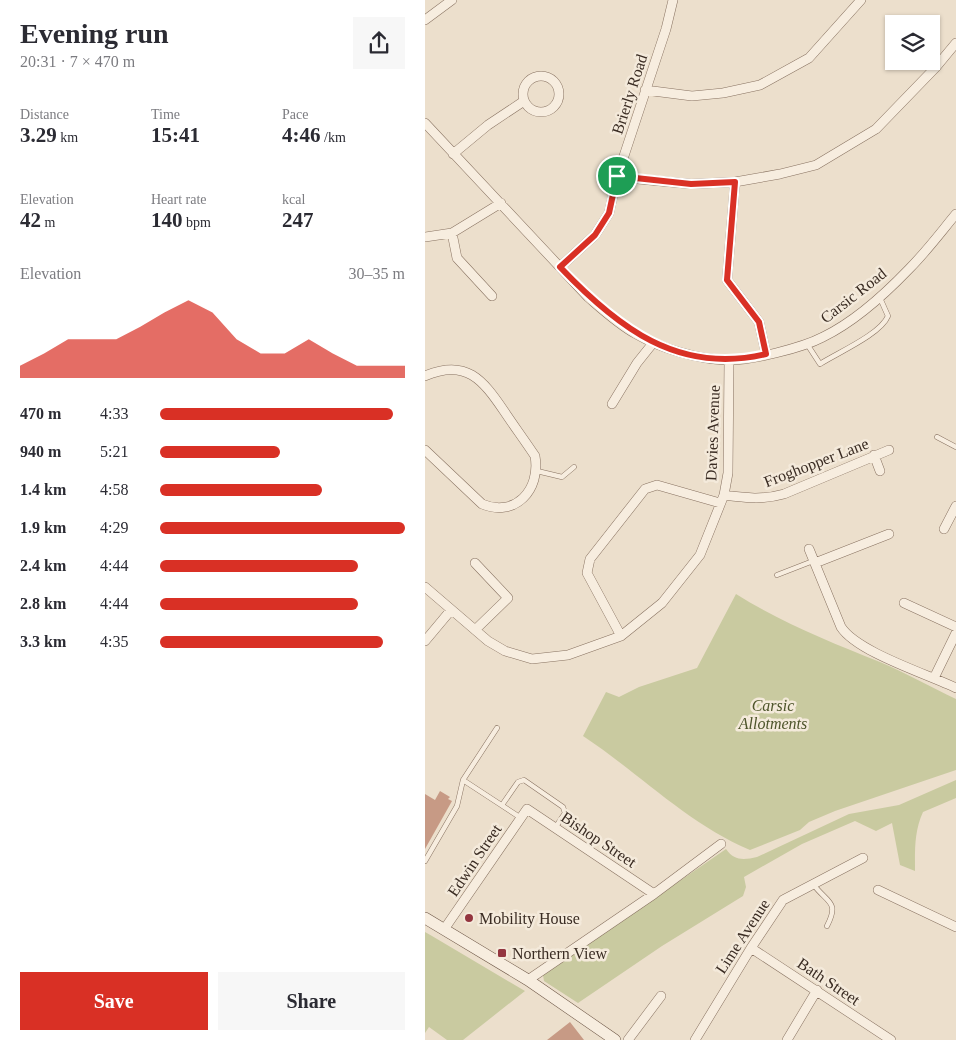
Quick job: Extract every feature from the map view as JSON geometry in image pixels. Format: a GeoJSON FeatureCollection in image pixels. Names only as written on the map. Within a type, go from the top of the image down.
{"type":"FeatureCollection","features":[{"type":"Feature","properties":{"kind":"main road"},"geometry":{"type":"LineString","coordinates":[[425,918],[445,928],[528,980],[615,1040]]}},
{"type":"Feature","properties":{"kind":"street"},"geometry":{"type":"LineString","coordinates":[[425,20],[452,0]]}},
{"type":"Feature","properties":{"kind":"street","name":"Brierly Road"},"geometry":{"type":"LineString","coordinates":[[560,267],[595,235],[609,213],[617,176],[666,30],[673,0]]}},
{"type":"Feature","properties":{"kind":"street"},"geometry":{"type":"LineString","coordinates":[[645,90],[691,96],[723,93],[759,86],[809,58],[861,0]]}},
{"type":"Feature","properties":{"kind":"street"},"geometry":{"type":"LineString","coordinates":[[617,176],[691,184],[735,182],[816,165],[876,129],[936,67],[956,43]]}},
{"type":"Feature","properties":{"kind":"street"},"geometry":{"type":"LineString","coordinates":[[544,76],[555,81],[558,86],[559,97],[550,110],[538,112],[527,106],[524,101],[524,87],[532,78],[544,76]]}},
{"type":"Feature","properties":{"kind":"street"},"geometry":{"type":"LineString","coordinates":[[453,154],[488,125],[524,101]]}},
{"type":"Feature","properties":{"kind":"street","name":"Carsic Road"},"geometry":{"type":"LineString","coordinates":[[425,122],[588,297],[618,323],[653,343],[711,359],[729,360],[766,354],[823,337],[879,296],[909,269],[956,214]]}},
{"type":"Feature","properties":{"kind":"street"},"geometry":{"type":"LineString","coordinates":[[735,182],[727,280],[759,322],[766,354]]}},
{"type":"Feature","properties":{"kind":"street"},"geometry":{"type":"LineString","coordinates":[[425,238],[452,233],[501,203]]}},
{"type":"Feature","properties":{"kind":"street"},"geometry":{"type":"LineString","coordinates":[[452,233],[457,258],[492,296]]}},
{"type":"Feature","properties":{"kind":"street"},"geometry":{"type":"LineString","coordinates":[[612,404],[637,363],[653,343]]}},
{"type":"Feature","properties":{"kind":"street","name":"Davies Avenue"},"geometry":{"type":"LineString","coordinates":[[425,587],[475,630],[505,651],[532,658],[568,655],[621,636],[662,602],[700,555],[722,499],[728,473],[730,426],[729,360]]}},
{"type":"Feature","properties":{"kind":"street"},"geometry":{"type":"LineString","coordinates":[[425,376],[455,369],[474,375],[486,384],[535,456],[537,471],[531,489],[513,506],[503,509],[491,508],[481,504],[425,450]]}},
{"type":"Feature","properties":{"kind":"street","name":"Froghopper Lane"},"geometry":{"type":"LineString","coordinates":[[621,636],[587,573],[589,559],[645,489],[657,485],[722,499],[769,498],[785,494],[889,450]]}},
{"type":"Feature","properties":{"kind":"street"},"geometry":{"type":"LineString","coordinates":[[874,455],[880,471]]}},
{"type":"Feature","properties":{"kind":"street"},"geometry":{"type":"LineString","coordinates":[[944,529],[956,506]]}},
{"type":"Feature","properties":{"kind":"street"},"geometry":{"type":"LineString","coordinates":[[815,562],[889,534]]}},
{"type":"Feature","properties":{"kind":"street"},"geometry":{"type":"LineString","coordinates":[[809,549],[841,627],[849,637],[905,667],[956,688]]}},
{"type":"Feature","properties":{"kind":"street"},"geometry":{"type":"LineString","coordinates":[[475,564],[508,598],[475,630]]}},
{"type":"Feature","properties":{"kind":"street"},"geometry":{"type":"LineString","coordinates":[[904,603],[956,627]]}},
{"type":"Feature","properties":{"kind":"street"},"geometry":{"type":"LineString","coordinates":[[425,641],[451,610]]}},
{"type":"Feature","properties":{"kind":"street"},"geometry":{"type":"LineString","coordinates":[[934,678],[956,633]]}},
{"type":"Feature","properties":{"kind":"street","name":"Edwin Street"},"geometry":{"type":"LineString","coordinates":[[445,928],[527,809]]}},
{"type":"Feature","properties":{"kind":"street","name":"Bishop Street"},"geometry":{"type":"LineString","coordinates":[[527,809],[654,894]]}},
{"type":"Feature","properties":{"kind":"street"},"geometry":{"type":"LineString","coordinates":[[528,980],[654,894],[721,844]]}},
{"type":"Feature","properties":{"kind":"street","name":"Lime Avenue"},"geometry":{"type":"LineString","coordinates":[[695,1040],[751,948],[783,900],[863,858]]}},
{"type":"Feature","properties":{"kind":"street"},"geometry":{"type":"LineString","coordinates":[[878,890],[956,927]]}},
{"type":"Feature","properties":{"kind":"street","name":"Bath Street"},"geometry":{"type":"LineString","coordinates":[[751,948],[817,990],[887,1039]]}},
{"type":"Feature","properties":{"kind":"street"},"geometry":{"type":"LineString","coordinates":[[787,1040],[817,990]]}},
{"type":"Feature","properties":{"kind":"street"},"geometry":{"type":"LineString","coordinates":[[629,1040],[661,996]]}},
{"type":"Feature","properties":{"kind":"lane"},"geometry":{"type":"LineString","coordinates":[[806,343],[820,364],[868,335],[885,322],[888,316],[879,296]]}},
{"type":"Feature","properties":{"kind":"lane"},"geometry":{"type":"LineString","coordinates":[[937,437],[956,447]]}},
{"type":"Feature","properties":{"kind":"lane"},"geometry":{"type":"LineString","coordinates":[[537,471],[563,477],[574,467]]}},
{"type":"Feature","properties":{"kind":"lane"},"geometry":{"type":"LineString","coordinates":[[777,575],[815,562]]}},
{"type":"Feature","properties":{"kind":"lane"},"geometry":{"type":"LineString","coordinates":[[425,861],[457,806],[463,780],[497,728]]}},
{"type":"Feature","properties":{"kind":"lane"},"geometry":{"type":"LineString","coordinates":[[463,780],[521,818]]}},
{"type":"Feature","properties":{"kind":"lane"},"geometry":{"type":"LineString","coordinates":[[502,805],[518,782],[524,780],[563,807],[565,812],[555,828]]}},
{"type":"Feature","properties":{"kind":"lane"},"geometry":{"type":"LineString","coordinates":[[813,884],[833,906],[834,912],[827,926]]}},
{"type":"Feature","properties":{"kind":"green space","name":"Carsic Allotments"},"geometry":{"type":"Polygon","coordinates":[[[736,594],[789,623],[890,666],[956,699],[956,770],[835,811],[809,822],[800,830],[750,850],[727,839],[685,812],[583,736],[606,692],[619,697],[639,687],[697,668],[736,594]]]}},
{"type":"Feature","properties":{"kind":"green space"},"geometry":{"type":"Polygon","coordinates":[[[956,780],[956,798],[923,812],[915,848],[915,871],[900,865],[892,823],[876,831],[855,821],[802,844],[744,877],[746,887],[743,896],[662,946],[578,1003],[544,981],[543,975],[726,849],[736,858],[748,859],[757,857],[849,814],[899,805],[956,780]]]}},
{"type":"Feature","properties":{"kind":"green space"},"geometry":{"type":"Polygon","coordinates":[[[425,932],[525,991],[463,1040],[447,1040],[429,1027],[425,1033],[425,932]]]}},
{"type":"Feature","properties":{"kind":"building"},"geometry":{"type":"Polygon","coordinates":[[[440,791],[450,797],[448,799],[452,801],[425,849],[425,794],[435,800],[440,791]]]}},
{"type":"Feature","properties":{"kind":"building"},"geometry":{"type":"Polygon","coordinates":[[[570,1022],[584,1040],[547,1040],[570,1022]]]}},
{"type":"Feature","properties":{"kind":"place","name":"Mobility House"},"geometry":{"type":"Point","coordinates":[469,918]}},
{"type":"Feature","properties":{"kind":"place","name":"Northern View"},"geometry":{"type":"Point","coordinates":[502,953]}},
{"type":"Feature","properties":{"kind":"route"},"geometry":{"type":"LineString","coordinates":[[617,176],[691,184],[735,182],[727,280],[759,322],[766,354],[729,360],[711,359],[653,343],[618,323],[588,297],[560,267],[595,235],[609,213],[617,176]]}}]}
